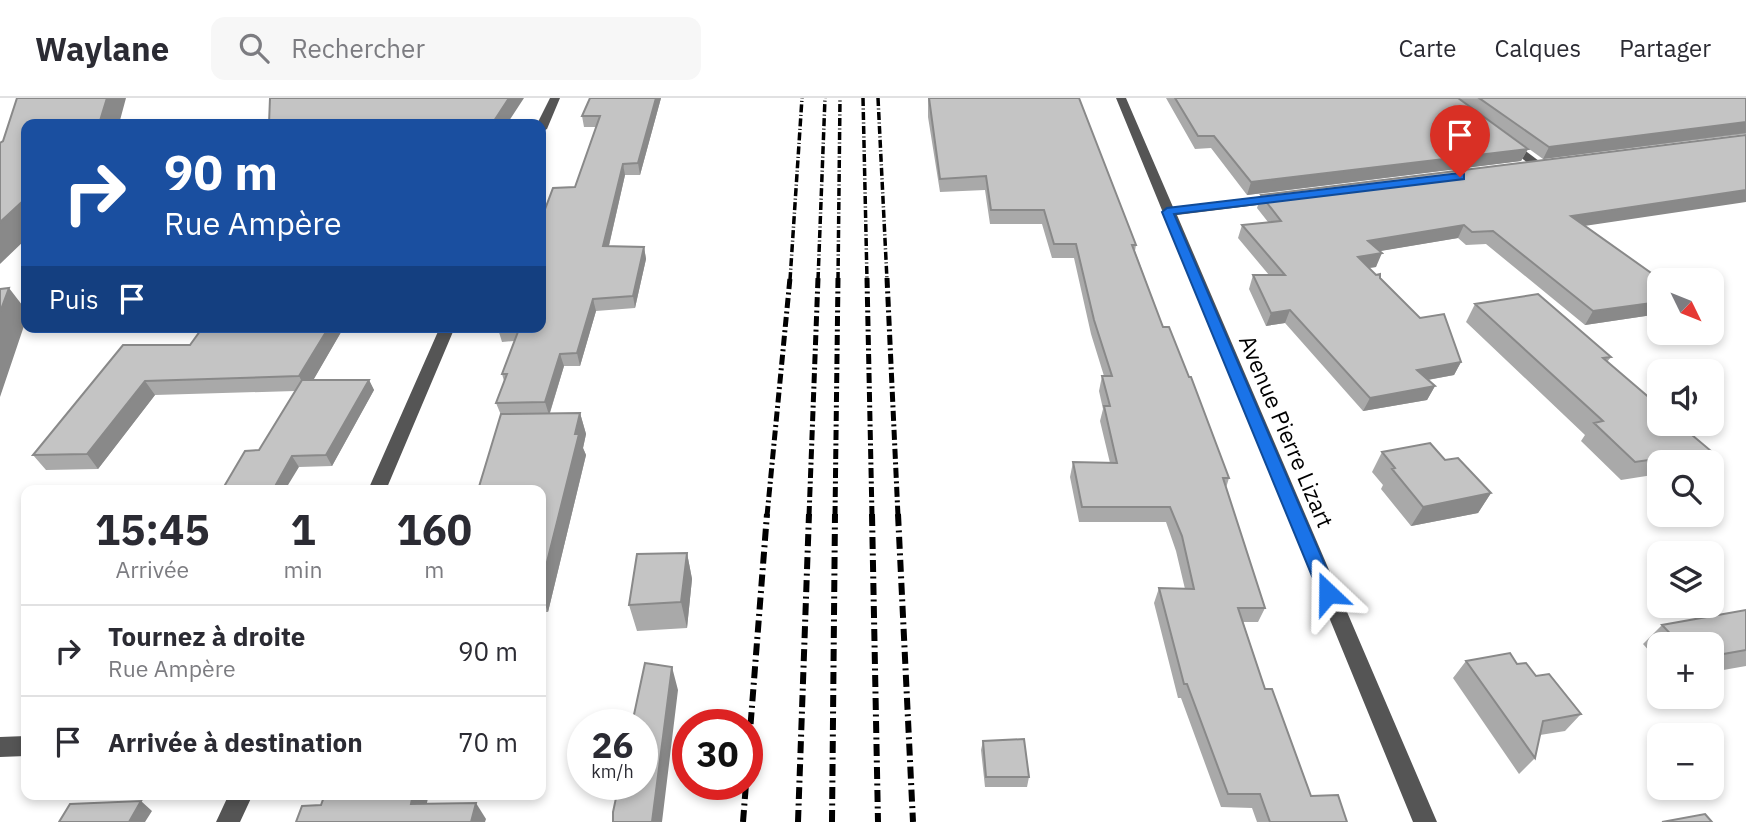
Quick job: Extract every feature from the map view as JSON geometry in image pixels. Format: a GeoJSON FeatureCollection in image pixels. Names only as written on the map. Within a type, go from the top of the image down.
{"type":"FeatureCollection","features":[{"type":"Feature","properties":{"kind":"street"},"geometry":{"type":"LineString","coordinates":[[546,119],[555,98]]}},
{"type":"Feature","properties":{"kind":"street","name":"Avenue Pierre Lizart"},"geometry":{"type":"LineString","coordinates":[[1121,98],[1425,822]]}},
{"type":"Feature","properties":{"kind":"street"},"geometry":{"type":"LineString","coordinates":[[1494,133],[1541,167]]}},
{"type":"Feature","properties":{"kind":"street"},"geometry":{"type":"LineString","coordinates":[[1167,212],[1297,196]]}},
{"type":"Feature","properties":{"kind":"street"},"geometry":{"type":"LineString","coordinates":[[379,485],[446,333]]}},
{"type":"Feature","properties":{"kind":"street"},"geometry":{"type":"LineString","coordinates":[[0,747],[21,746]]}},
{"type":"Feature","properties":{"kind":"street"},"geometry":{"type":"LineString","coordinates":[[228,822],[238,800]]}},
{"type":"Feature","properties":{"kind":"building"},"geometry":{"type":"Polygon","coordinates":[[[17,98],[107,98],[101,119],[21,119],[21,203],[0,222],[0,143],[17,98]]]}},
{"type":"Feature","properties":{"kind":"building"},"geometry":{"type":"Polygon","coordinates":[[[270,98],[509,98],[495,119],[269,119],[270,98]]]}},
{"type":"Feature","properties":{"kind":"building"},"geometry":{"type":"Polygon","coordinates":[[[590,98],[656,98],[638,163],[623,164],[603,246],[644,247],[633,296],[593,299],[577,353],[560,354],[545,402],[496,403],[507,374],[502,374],[517,333],[546,333],[546,207],[553,188],[575,187],[600,116],[582,116],[590,98]]]}},
{"type":"Feature","properties":{"kind":"building"},"geometry":{"type":"Polygon","coordinates":[[[929,98],[1079,98],[1136,245],[1132,245],[1163,327],[1169,327],[1191,377],[1229,478],[1223,478],[1265,608],[1238,608],[1265,689],[1272,689],[1311,796],[1338,795],[1347,822],[1270,822],[1260,794],[1228,794],[1187,684],[1184,684],[1159,588],[1194,589],[1182,536],[1170,507],[1082,507],[1073,462],[1117,463],[1104,406],[1110,406],[1102,376],[1112,376],[1094,320],[1076,244],[1054,244],[1044,210],[991,210],[986,176],[940,179],[929,98]]]}},
{"type":"Feature","properties":{"kind":"building"},"geometry":{"type":"Polygon","coordinates":[[[1175,98],[1458,98],[1528,149],[1251,182],[1214,136],[1198,136],[1175,98]]]}},
{"type":"Feature","properties":{"kind":"building"},"geometry":{"type":"Polygon","coordinates":[[[1479,98],[1746,98],[1746,122],[1549,147],[1479,98]]]}},
{"type":"Feature","properties":{"kind":"building"},"geometry":{"type":"Polygon","coordinates":[[[1746,135],[1746,190],[1571,216],[1647,270],[1647,304],[1593,311],[1493,231],[1472,232],[1464,225],[1368,241],[1382,253],[1358,257],[1376,275],[1380,274],[1380,278],[1420,318],[1444,314],[1461,362],[1417,370],[1435,386],[1370,398],[1290,310],[1271,313],[1253,275],[1285,275],[1242,225],[1281,221],[1261,195],[1746,135]]]}},
{"type":"Feature","properties":{"kind":"building"},"geometry":{"type":"Polygon","coordinates":[[[9,288],[0,312],[0,289],[9,288]]]}},
{"type":"Feature","properties":{"kind":"building"},"geometry":{"type":"Polygon","coordinates":[[[1538,294],[1611,357],[1603,358],[1647,396],[1647,436],[1693,436],[1710,450],[1647,450],[1647,460],[1635,462],[1594,423],[1603,421],[1475,304],[1538,294]]]}},
{"type":"Feature","properties":{"kind":"building"},"geometry":{"type":"Polygon","coordinates":[[[199,333],[325,333],[299,376],[145,381],[87,454],[33,455],[123,345],[190,345],[199,333]]]}},
{"type":"Feature","properties":{"kind":"building"},"geometry":{"type":"Polygon","coordinates":[[[302,380],[369,380],[326,455],[292,456],[276,485],[225,485],[245,451],[259,450],[302,380]]]}},
{"type":"Feature","properties":{"kind":"building"},"geometry":{"type":"Polygon","coordinates":[[[580,413],[575,434],[579,434],[546,566],[546,485],[480,485],[501,414],[580,413]]]}},
{"type":"Feature","properties":{"kind":"building"},"geometry":{"type":"Polygon","coordinates":[[[1430,443],[1445,460],[1458,458],[1491,493],[1423,507],[1392,469],[1395,468],[1382,452],[1430,443]]]}},
{"type":"Feature","properties":{"kind":"building"},"geometry":{"type":"Polygon","coordinates":[[[687,553],[681,602],[629,605],[637,554],[687,553]]]}},
{"type":"Feature","properties":{"kind":"building"},"geometry":{"type":"Polygon","coordinates":[[[1746,610],[1746,650],[1724,654],[1724,632],[1669,632],[1662,625],[1701,618],[1724,618],[1724,614],[1746,610]]]}},
{"type":"Feature","properties":{"kind":"building"},"geometry":{"type":"Polygon","coordinates":[[[1510,653],[1517,664],[1526,663],[1536,676],[1549,674],[1581,714],[1543,721],[1535,758],[1466,661],[1510,653]]]}},
{"type":"Feature","properties":{"kind":"building"},"geometry":{"type":"Polygon","coordinates":[[[645,663],[672,667],[658,776],[658,709],[635,709],[645,663]]]}},
{"type":"Feature","properties":{"kind":"building"},"geometry":{"type":"Polygon","coordinates":[[[1024,739],[1029,777],[986,777],[983,741],[1024,739]]]}},
{"type":"Feature","properties":{"kind":"building"},"geometry":{"type":"Polygon","coordinates":[[[323,800],[412,800],[411,804],[476,803],[471,822],[296,822],[302,806],[321,805],[323,800]]]}},
{"type":"Feature","properties":{"kind":"building"},"geometry":{"type":"Polygon","coordinates":[[[616,800],[655,800],[652,822],[613,822],[616,800]]]}},
{"type":"Feature","properties":{"kind":"building"},"geometry":{"type":"Polygon","coordinates":[[[141,801],[129,822],[59,822],[70,804],[141,801]]]}},
{"type":"Feature","properties":{"kind":"building"},"geometry":{"type":"Polygon","coordinates":[[[1705,814],[1712,822],[1662,822],[1705,814]]]}},
{"type":"Feature","properties":{"kind":"railway"},"geometry":{"type":"LineString","coordinates":[[790,280],[802,98]]}},
{"type":"Feature","properties":{"kind":"railway"},"geometry":{"type":"LineString","coordinates":[[818,280],[825,98]]}},
{"type":"Feature","properties":{"kind":"railway"},"geometry":{"type":"LineString","coordinates":[[838,280],[840,98]]}},
{"type":"Feature","properties":{"kind":"railway"},"geometry":{"type":"LineString","coordinates":[[863,98],[867,280]]}},
{"type":"Feature","properties":{"kind":"railway"},"geometry":{"type":"LineString","coordinates":[[878,98],[887,280]]}},
{"type":"Feature","properties":{"kind":"railway"},"geometry":{"type":"LineString","coordinates":[[767,516],[790,278]]}},
{"type":"Feature","properties":{"kind":"railway"},"geometry":{"type":"LineString","coordinates":[[809,516],[818,278]]}},
{"type":"Feature","properties":{"kind":"railway"},"geometry":{"type":"LineString","coordinates":[[835,516],[838,278]]}},
{"type":"Feature","properties":{"kind":"railway"},"geometry":{"type":"LineString","coordinates":[[867,278],[872,516]]}},
{"type":"Feature","properties":{"kind":"railway"},"geometry":{"type":"LineString","coordinates":[[887,278],[898,516]]}},
{"type":"Feature","properties":{"kind":"railway"},"geometry":{"type":"LineString","coordinates":[[752,709],[767,514]]}},
{"type":"Feature","properties":{"kind":"railway"},"geometry":{"type":"LineString","coordinates":[[798,822],[809,514]]}},
{"type":"Feature","properties":{"kind":"railway"},"geometry":{"type":"LineString","coordinates":[[832,822],[835,514]]}},
{"type":"Feature","properties":{"kind":"railway"},"geometry":{"type":"LineString","coordinates":[[872,514],[878,822]]}},
{"type":"Feature","properties":{"kind":"railway"},"geometry":{"type":"LineString","coordinates":[[898,514],[913,822]]}},
{"type":"Feature","properties":{"kind":"railway"},"geometry":{"type":"LineString","coordinates":[[743,822],[745,800]]}},
{"type":"Feature","properties":{"kind":"route"},"geometry":{"type":"LineString","coordinates":[[1328,593],[1167,212],[1460,177]]}}]}
